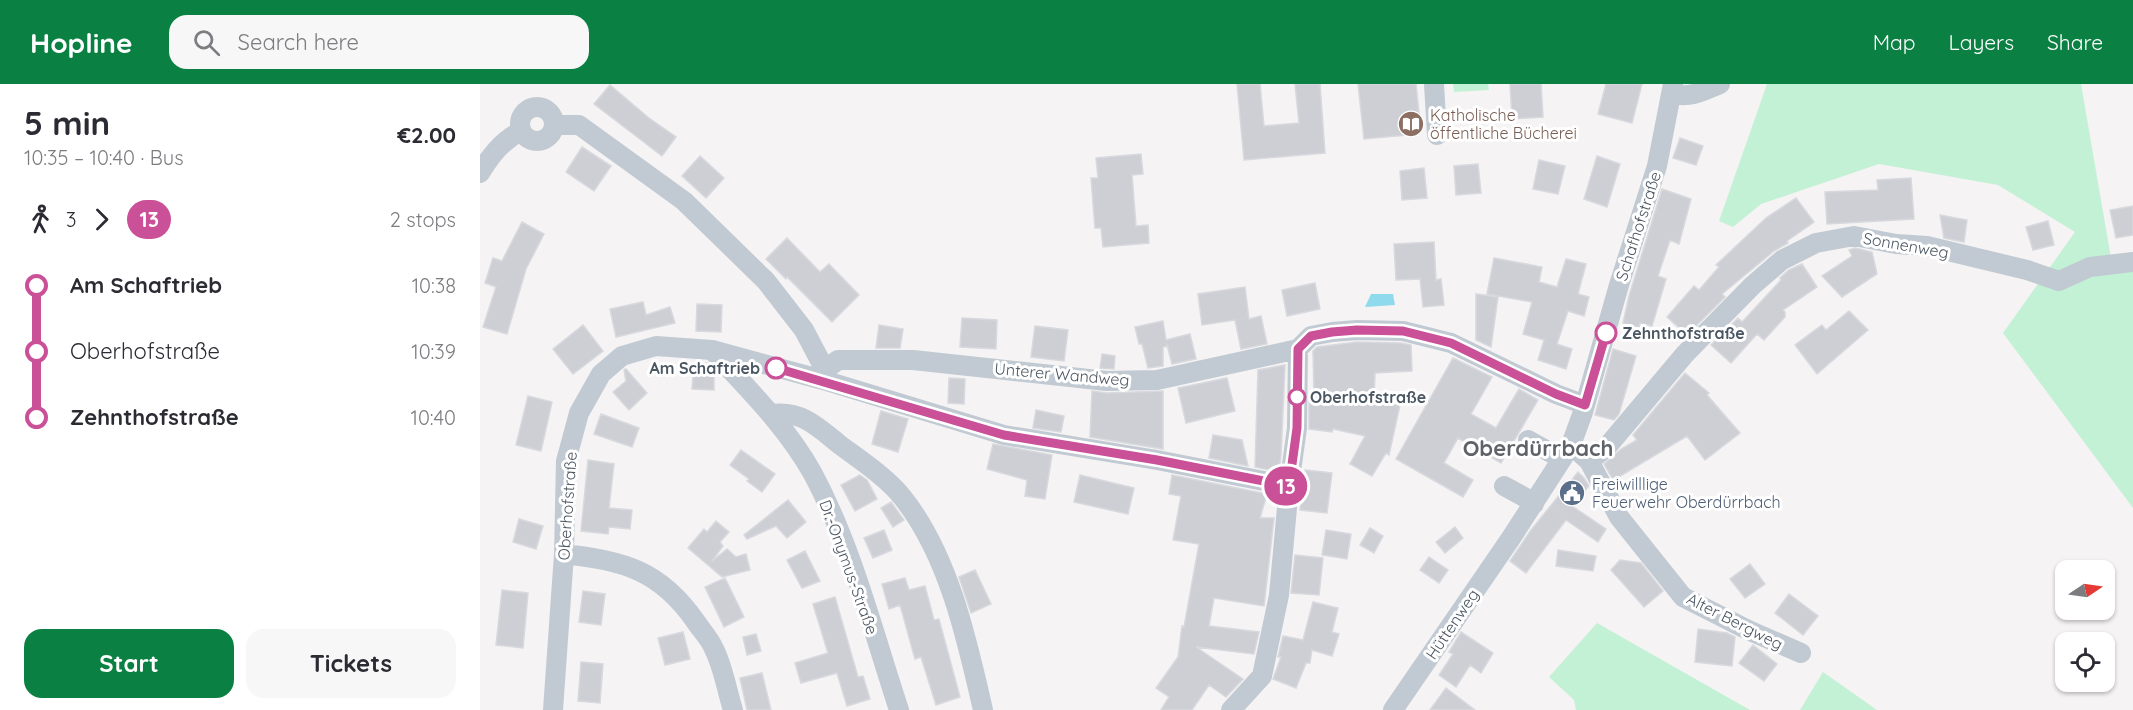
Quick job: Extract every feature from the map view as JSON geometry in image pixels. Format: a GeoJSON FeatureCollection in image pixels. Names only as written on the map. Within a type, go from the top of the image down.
{"type":"FeatureCollection","features":[{"type":"Feature","properties":{"kind":"street"},"geometry":{"type":"LineString","coordinates":[[1434,84],[1437,135]]}},
{"type":"Feature","properties":{"kind":"street","name":"Schafhofstraße"},"geometry":{"type":"LineString","coordinates":[[1585,405],[1619,285],[1657,166],[1673,89],[1682,96],[1694,96],[1720,84]]}},
{"type":"Feature","properties":{"kind":"street"},"geometry":{"type":"LineString","coordinates":[[534,106],[544,108],[552,114],[555,125],[549,137],[543,141],[535,141],[526,137],[521,131],[520,119],[525,111],[534,106]]}},
{"type":"Feature","properties":{"kind":"street"},"geometry":{"type":"LineString","coordinates":[[555,125],[579,125],[684,201],[766,282],[804,330],[824,375]]}},
{"type":"Feature","properties":{"kind":"street"},"geometry":{"type":"LineString","coordinates":[[480,173],[490,156],[506,139],[521,131]]}},
{"type":"Feature","properties":{"kind":"street","name":"Sonnenweg"},"geometry":{"type":"LineString","coordinates":[[1589,461],[1606,448],[1685,354],[1753,285],[1782,260],[1816,243],[1854,236],[1896,244],[1927,246],[2027,270],[2059,281],[2090,267],[2133,262]]}},
{"type":"Feature","properties":{"kind":"street"},"geometry":{"type":"LineString","coordinates":[[1231,710],[1262,676],[1279,595],[1297,428],[1298,349],[1311,336],[1357,330],[1403,331],[1451,343],[1556,394],[1585,405],[1566,452]]}},
{"type":"Feature","properties":{"kind":"street","name":"Oberhofstraße"},"geometry":{"type":"LineString","coordinates":[[553,710],[564,554],[566,461],[579,413],[601,374],[622,356],[656,346],[712,350],[824,375],[1004,435],[1157,460],[1289,486]]}},
{"type":"Feature","properties":{"kind":"street","name":"Unterer Wandweg"},"geometry":{"type":"LineString","coordinates":[[824,375],[838,360],[913,360],[1107,381],[1148,380],[1298,349]]}},
{"type":"Feature","properties":{"kind":"street","name":"Dr.-Onymus-Straße"},"geometry":{"type":"LineString","coordinates":[[712,350],[772,414],[812,473],[841,538],[899,710]]}},
{"type":"Feature","properties":{"kind":"street"},"geometry":{"type":"LineString","coordinates":[[772,414],[786,413],[807,419],[903,496],[926,533],[955,598],[983,710]]}},
{"type":"Feature","properties":{"kind":"street","name":"Alter Bergweg"},"geometry":{"type":"LineString","coordinates":[[1528,440],[1589,461],[1619,517],[1683,597],[1748,630],[1801,653]]}},
{"type":"Feature","properties":{"kind":"street","name":"Hüttenweg"},"geometry":{"type":"LineString","coordinates":[[1393,710],[1534,504],[1566,452]]}},
{"type":"Feature","properties":{"kind":"street"},"geometry":{"type":"LineString","coordinates":[[1504,486],[1534,504]]}},
{"type":"Feature","properties":{"kind":"street"},"geometry":{"type":"LineString","coordinates":[[564,554],[608,559],[641,570],[669,589],[685,606],[714,649],[733,710]]}},
{"type":"Feature","properties":{"kind":"green space"},"geometry":{"type":"Polygon","coordinates":[[[1453,84],[1488,84],[1489,90],[1454,92],[1453,84]]]}},
{"type":"Feature","properties":{"kind":"green space"},"geometry":{"type":"Polygon","coordinates":[[[1767,84],[2081,84],[2112,264],[2133,262],[2133,508],[2003,333],[2075,232],[1998,185],[1879,164],[1761,204],[1733,227],[1719,221],[1767,84]]]}},
{"type":"Feature","properties":{"kind":"green space"},"geometry":{"type":"Polygon","coordinates":[[[1597,623],[1750,710],[1576,710],[1574,700],[1549,677],[1597,623]]]}},
{"type":"Feature","properties":{"kind":"green space"},"geometry":{"type":"Polygon","coordinates":[[[1823,672],[1877,710],[1800,710],[1823,672]]]}},
{"type":"Feature","properties":{"kind":"water"},"geometry":{"type":"Polygon","coordinates":[[[1371,294],[1393,294],[1395,305],[1365,307],[1371,294]]]}},
{"type":"Feature","properties":{"kind":"building"},"geometry":{"type":"Polygon","coordinates":[[[1237,84],[1260,84],[1264,126],[1299,123],[1295,84],[1320,84],[1325,153],[1244,160],[1237,84]]]}},
{"type":"Feature","properties":{"kind":"building"},"geometry":{"type":"Polygon","coordinates":[[[1358,84],[1416,84],[1419,113],[1418,134],[1364,139],[1358,84]]]}},
{"type":"Feature","properties":{"kind":"building"},"geometry":{"type":"Polygon","coordinates":[[[1510,84],[1541,84],[1543,117],[1512,119],[1510,84]]]}},
{"type":"Feature","properties":{"kind":"building"},"geometry":{"type":"Polygon","coordinates":[[[1606,84],[1642,84],[1632,123],[1598,114],[1606,84]]]}},
{"type":"Feature","properties":{"kind":"building"},"geometry":{"type":"Polygon","coordinates":[[[610,85],[676,137],[662,156],[594,104],[610,85]]]}},
{"type":"Feature","properties":{"kind":"building"},"geometry":{"type":"Polygon","coordinates":[[[1680,138],[1703,146],[1696,165],[1673,158],[1680,138]]]}},
{"type":"Feature","properties":{"kind":"building"},"geometry":{"type":"Polygon","coordinates":[[[582,147],[611,166],[594,191],[566,172],[582,147]]]}},
{"type":"Feature","properties":{"kind":"building"},"geometry":{"type":"Polygon","coordinates":[[[1141,154],[1143,174],[1132,175],[1136,226],[1148,225],[1149,243],[1103,247],[1101,228],[1095,228],[1091,178],[1098,178],[1096,158],[1141,154]]]}},
{"type":"Feature","properties":{"kind":"building"},"geometry":{"type":"Polygon","coordinates":[[[700,156],[724,178],[706,198],[682,176],[700,156]]]}},
{"type":"Feature","properties":{"kind":"building"},"geometry":{"type":"Polygon","coordinates":[[[1597,156],[1620,164],[1607,207],[1584,199],[1597,156]]]}},
{"type":"Feature","properties":{"kind":"building"},"geometry":{"type":"Polygon","coordinates":[[[1539,160],[1565,166],[1558,194],[1533,189],[1539,160]]]}},
{"type":"Feature","properties":{"kind":"building"},"geometry":{"type":"Polygon","coordinates":[[[1478,164],[1481,193],[1456,195],[1454,166],[1478,164]]]}},
{"type":"Feature","properties":{"kind":"building"},"geometry":{"type":"Polygon","coordinates":[[[1424,168],[1427,198],[1402,200],[1400,171],[1424,168]]]}},
{"type":"Feature","properties":{"kind":"building"},"geometry":{"type":"Polygon","coordinates":[[[1911,178],[1914,219],[1827,224],[1825,192],[1878,190],[1877,180],[1911,178]]]}},
{"type":"Feature","properties":{"kind":"building"},"geometry":{"type":"Polygon","coordinates":[[[1662,189],[1691,199],[1679,244],[1670,240],[1658,276],[1666,279],[1652,326],[1640,323],[1639,328],[1623,323],[1662,189]]]}},
{"type":"Feature","properties":{"kind":"building"},"geometry":{"type":"Polygon","coordinates":[[[1796,198],[1814,222],[1774,251],[1722,294],[1725,297],[1687,335],[1667,317],[1694,286],[1699,290],[1719,267],[1716,265],[1766,218],[1796,198]]]}},
{"type":"Feature","properties":{"kind":"building"},"geometry":{"type":"Polygon","coordinates":[[[2133,206],[2133,235],[2116,238],[2110,210],[2133,206]]]}},
{"type":"Feature","properties":{"kind":"building"},"geometry":{"type":"Polygon","coordinates":[[[1940,215],[1967,220],[1964,242],[1944,238],[1940,215]]]}},
{"type":"Feature","properties":{"kind":"building"},"geometry":{"type":"Polygon","coordinates":[[[2048,221],[2054,245],[2033,250],[2026,227],[2048,221]]]}},
{"type":"Feature","properties":{"kind":"building"},"geometry":{"type":"Polygon","coordinates":[[[522,222],[544,234],[526,269],[507,334],[483,327],[496,287],[485,283],[493,258],[502,261],[522,222]]]}},
{"type":"Feature","properties":{"kind":"building"},"geometry":{"type":"Polygon","coordinates":[[[787,238],[820,272],[829,264],[859,295],[832,322],[766,259],[787,238]]]}},
{"type":"Feature","properties":{"kind":"building"},"geometry":{"type":"Polygon","coordinates":[[[1434,242],[1436,280],[1441,279],[1444,305],[1423,307],[1420,279],[1396,280],[1394,244],[1434,242]]]}},
{"type":"Feature","properties":{"kind":"building"},"geometry":{"type":"Polygon","coordinates":[[[1855,248],[1872,252],[1877,274],[1842,297],[1822,276],[1852,256],[1849,250],[1855,248]]]}},
{"type":"Feature","properties":{"kind":"building"},"geometry":{"type":"Polygon","coordinates":[[[1494,258],[1542,267],[1539,282],[1557,287],[1566,259],[1586,264],[1578,294],[1589,297],[1584,316],[1568,311],[1557,344],[1572,349],[1566,369],[1538,360],[1544,340],[1523,334],[1532,302],[1487,294],[1494,258]]]}},
{"type":"Feature","properties":{"kind":"building"},"geometry":{"type":"Polygon","coordinates":[[[1802,264],[1817,287],[1783,310],[1785,317],[1764,340],[1757,334],[1731,363],[1711,345],[1738,318],[1742,322],[1781,280],[1780,278],[1789,270],[1802,264]]]}},
{"type":"Feature","properties":{"kind":"building"},"geometry":{"type":"Polygon","coordinates":[[[1315,283],[1320,309],[1287,316],[1282,290],[1315,283]]]}},
{"type":"Feature","properties":{"kind":"building"},"geometry":{"type":"Polygon","coordinates":[[[1245,287],[1249,319],[1261,316],[1267,344],[1241,349],[1235,320],[1202,325],[1198,294],[1245,287]]]}},
{"type":"Feature","properties":{"kind":"building"},"geometry":{"type":"Polygon","coordinates":[[[1476,294],[1498,297],[1491,347],[1476,340],[1476,294]]]}},
{"type":"Feature","properties":{"kind":"building"},"geometry":{"type":"Polygon","coordinates":[[[643,302],[646,315],[670,307],[675,323],[616,337],[610,309],[643,302]]]}},
{"type":"Feature","properties":{"kind":"building"},"geometry":{"type":"Polygon","coordinates":[[[697,304],[722,305],[721,332],[696,331],[697,304]]]}},
{"type":"Feature","properties":{"kind":"building"},"geometry":{"type":"Polygon","coordinates":[[[1849,311],[1868,330],[1817,374],[1795,345],[1822,325],[1826,330],[1849,311]]]}},
{"type":"Feature","properties":{"kind":"building"},"geometry":{"type":"Polygon","coordinates":[[[962,318],[997,320],[996,349],[960,347],[962,318]]]}},
{"type":"Feature","properties":{"kind":"building"},"geometry":{"type":"Polygon","coordinates":[[[1163,321],[1166,340],[1190,334],[1196,359],[1172,364],[1167,346],[1163,347],[1163,366],[1148,368],[1135,327],[1163,321]]]}},
{"type":"Feature","properties":{"kind":"building"},"geometry":{"type":"Polygon","coordinates":[[[583,325],[603,351],[573,374],[553,349],[583,325]]]}},
{"type":"Feature","properties":{"kind":"building"},"geometry":{"type":"Polygon","coordinates":[[[879,325],[903,329],[900,348],[876,348],[879,325]]]}},
{"type":"Feature","properties":{"kind":"building"},"geometry":{"type":"Polygon","coordinates":[[[1035,326],[1068,330],[1064,361],[1031,357],[1035,326]]]}},
{"type":"Feature","properties":{"kind":"building"},"geometry":{"type":"Polygon","coordinates":[[[1357,342],[1411,345],[1412,371],[1375,373],[1374,400],[1400,405],[1389,455],[1386,453],[1372,476],[1350,464],[1365,436],[1333,429],[1332,432],[1309,429],[1309,394],[1314,394],[1313,351],[1317,347],[1357,342]]]}},
{"type":"Feature","properties":{"kind":"building"},"geometry":{"type":"Polygon","coordinates":[[[1613,349],[1636,356],[1619,414],[1614,420],[1595,415],[1613,349]]]}},
{"type":"Feature","properties":{"kind":"building"},"geometry":{"type":"Polygon","coordinates":[[[1102,354],[1115,356],[1114,369],[1100,368],[1102,354]]]}},
{"type":"Feature","properties":{"kind":"building"},"geometry":{"type":"Polygon","coordinates":[[[1453,358],[1492,377],[1471,414],[1496,428],[1519,389],[1538,400],[1501,463],[1458,438],[1444,463],[1473,480],[1463,497],[1396,459],[1453,358]]]}},
{"type":"Feature","properties":{"kind":"building"},"geometry":{"type":"Polygon","coordinates":[[[694,363],[708,363],[714,370],[714,390],[692,389],[694,363]]]}},
{"type":"Feature","properties":{"kind":"building"},"geometry":{"type":"Polygon","coordinates":[[[1285,365],[1279,472],[1255,467],[1258,370],[1285,365]]]}},
{"type":"Feature","properties":{"kind":"building"},"geometry":{"type":"Polygon","coordinates":[[[626,369],[647,393],[629,410],[613,392],[626,381],[624,370],[626,369]]]}},
{"type":"Feature","properties":{"kind":"building"},"geometry":{"type":"Polygon","coordinates":[[[1685,373],[1709,393],[1707,395],[1740,433],[1705,460],[1687,436],[1617,478],[1612,478],[1604,464],[1621,449],[1637,440],[1633,435],[1685,373]]]}},
{"type":"Feature","properties":{"kind":"building"},"geometry":{"type":"Polygon","coordinates":[[[949,378],[965,379],[964,404],[948,403],[949,378]]]}},
{"type":"Feature","properties":{"kind":"building"},"geometry":{"type":"Polygon","coordinates":[[[1227,378],[1235,411],[1186,423],[1178,388],[1227,378]]]}},
{"type":"Feature","properties":{"kind":"building"},"geometry":{"type":"Polygon","coordinates":[[[1092,391],[1107,393],[1163,391],[1163,449],[1090,437],[1092,391]]]}},
{"type":"Feature","properties":{"kind":"building"},"geometry":{"type":"Polygon","coordinates":[[[528,396],[552,402],[541,451],[516,445],[528,396]]]}},
{"type":"Feature","properties":{"kind":"building"},"geometry":{"type":"Polygon","coordinates":[[[1036,410],[1064,416],[1061,432],[1033,428],[1036,410]]]}},
{"type":"Feature","properties":{"kind":"building"},"geometry":{"type":"Polygon","coordinates":[[[881,411],[908,419],[898,452],[872,444],[881,411]]]}},
{"type":"Feature","properties":{"kind":"building"},"geometry":{"type":"Polygon","coordinates":[[[601,414],[639,428],[632,447],[594,434],[601,414]]]}},
{"type":"Feature","properties":{"kind":"building"},"geometry":{"type":"Polygon","coordinates":[[[1213,435],[1242,440],[1248,466],[1209,458],[1213,435]]]}},
{"type":"Feature","properties":{"kind":"building"},"geometry":{"type":"Polygon","coordinates":[[[993,444],[1052,455],[1045,499],[1025,496],[1027,480],[987,469],[993,444]]]}},
{"type":"Feature","properties":{"kind":"building"},"geometry":{"type":"Polygon","coordinates":[[[741,450],[775,474],[762,492],[730,465],[741,450]]]}},
{"type":"Feature","properties":{"kind":"building"},"geometry":{"type":"Polygon","coordinates":[[[588,460],[614,464],[609,508],[632,510],[630,529],[609,527],[608,534],[581,531],[588,460]]]}},
{"type":"Feature","properties":{"kind":"building"},"geometry":{"type":"Polygon","coordinates":[[[1305,470],[1332,473],[1327,513],[1300,510],[1305,470]]]}},
{"type":"Feature","properties":{"kind":"building"},"geometry":{"type":"Polygon","coordinates":[[[1578,472],[1589,486],[1572,506],[1606,529],[1598,542],[1566,520],[1526,573],[1510,561],[1531,530],[1578,472]]]}},
{"type":"Feature","properties":{"kind":"building"},"geometry":{"type":"Polygon","coordinates":[[[860,475],[867,480],[877,499],[855,511],[841,485],[860,475]]]}},
{"type":"Feature","properties":{"kind":"building"},"geometry":{"type":"Polygon","coordinates":[[[1080,475],[1134,488],[1128,514],[1074,502],[1080,475]]]}},
{"type":"Feature","properties":{"kind":"building"},"geometry":{"type":"Polygon","coordinates":[[[1172,475],[1267,494],[1260,518],[1274,518],[1264,606],[1214,598],[1209,626],[1259,632],[1254,654],[1196,647],[1243,679],[1226,697],[1209,685],[1192,710],[1161,710],[1169,697],[1156,688],[1178,657],[1199,544],[1173,540],[1181,496],[1169,494],[1172,475]]]}},
{"type":"Feature","properties":{"kind":"building"},"geometry":{"type":"Polygon","coordinates":[[[788,500],[806,522],[787,538],[776,526],[747,539],[744,535],[788,500]]]}},
{"type":"Feature","properties":{"kind":"building"},"geometry":{"type":"Polygon","coordinates":[[[891,502],[904,520],[893,527],[881,508],[891,502]]]}},
{"type":"Feature","properties":{"kind":"building"},"geometry":{"type":"Polygon","coordinates":[[[519,519],[543,526],[536,549],[513,542],[519,519]]]}},
{"type":"Feature","properties":{"kind":"building"},"geometry":{"type":"Polygon","coordinates":[[[716,521],[729,532],[720,542],[723,546],[712,561],[727,549],[736,557],[746,554],[750,570],[722,577],[688,548],[704,529],[707,532],[716,521]]]}},
{"type":"Feature","properties":{"kind":"building"},"geometry":{"type":"Polygon","coordinates":[[[1455,527],[1463,538],[1445,553],[1436,542],[1455,527]]]}},
{"type":"Feature","properties":{"kind":"building"},"geometry":{"type":"Polygon","coordinates":[[[1370,528],[1383,536],[1374,553],[1360,545],[1370,528]]]}},
{"type":"Feature","properties":{"kind":"building"},"geometry":{"type":"Polygon","coordinates":[[[884,530],[892,550],[873,558],[864,538],[884,530]]]}},
{"type":"Feature","properties":{"kind":"building"},"geometry":{"type":"Polygon","coordinates":[[[1326,530],[1351,534],[1347,559],[1322,555],[1326,530]]]}},
{"type":"Feature","properties":{"kind":"building"},"geometry":{"type":"Polygon","coordinates":[[[1558,550],[1596,556],[1593,571],[1556,566],[1558,550]]]}},
{"type":"Feature","properties":{"kind":"building"},"geometry":{"type":"Polygon","coordinates":[[[805,551],[820,581],[802,588],[787,560],[805,551]]]}},
{"type":"Feature","properties":{"kind":"building"},"geometry":{"type":"Polygon","coordinates":[[[1295,555],[1323,558],[1319,595],[1291,593],[1295,555]]]}},
{"type":"Feature","properties":{"kind":"building"},"geometry":{"type":"Polygon","coordinates":[[[1429,557],[1448,570],[1439,583],[1420,570],[1429,557]]]}},
{"type":"Feature","properties":{"kind":"building"},"geometry":{"type":"Polygon","coordinates":[[[1620,560],[1641,563],[1663,591],[1644,607],[1611,570],[1620,560]]]}},
{"type":"Feature","properties":{"kind":"building"},"geometry":{"type":"Polygon","coordinates":[[[1750,564],[1765,584],[1745,598],[1730,579],[1750,564]]]}},
{"type":"Feature","properties":{"kind":"building"},"geometry":{"type":"Polygon","coordinates":[[[975,570],[991,604],[971,613],[959,577],[975,570]]]}},
{"type":"Feature","properties":{"kind":"building"},"geometry":{"type":"Polygon","coordinates":[[[725,578],[744,617],[724,627],[705,587],[725,578]]]}},
{"type":"Feature","properties":{"kind":"building"},"geometry":{"type":"Polygon","coordinates":[[[905,578],[909,590],[925,586],[934,620],[939,619],[960,697],[936,705],[921,657],[915,659],[900,605],[889,609],[882,584],[905,578]]]}},
{"type":"Feature","properties":{"kind":"building"},"geometry":{"type":"Polygon","coordinates":[[[502,590],[528,593],[523,648],[496,645],[502,590]]]}},
{"type":"Feature","properties":{"kind":"building"},"geometry":{"type":"Polygon","coordinates":[[[583,591],[605,594],[601,625],[579,622],[583,591]]]}},
{"type":"Feature","properties":{"kind":"building"},"geometry":{"type":"Polygon","coordinates":[[[1789,594],[1818,616],[1803,635],[1775,613],[1789,594]]]}},
{"type":"Feature","properties":{"kind":"building"},"geometry":{"type":"Polygon","coordinates":[[[835,597],[858,677],[863,676],[870,699],[847,706],[837,673],[801,683],[795,663],[828,653],[813,604],[835,597]]]}},
{"type":"Feature","properties":{"kind":"building"},"geometry":{"type":"Polygon","coordinates":[[[1313,602],[1338,608],[1332,632],[1339,634],[1332,656],[1312,650],[1310,663],[1306,663],[1296,688],[1273,679],[1281,657],[1278,657],[1283,636],[1303,640],[1313,602]]]}},
{"type":"Feature","properties":{"kind":"building"},"geometry":{"type":"Polygon","coordinates":[[[1698,629],[1727,633],[1735,637],[1732,666],[1695,662],[1698,629]]]}},
{"type":"Feature","properties":{"kind":"building"},"geometry":{"type":"Polygon","coordinates":[[[683,632],[690,659],[665,665],[658,638],[683,632]]]}},
{"type":"Feature","properties":{"kind":"building"},"geometry":{"type":"Polygon","coordinates":[[[1461,632],[1493,653],[1481,673],[1470,665],[1456,687],[1439,675],[1453,654],[1449,652],[1461,632]]]}},
{"type":"Feature","properties":{"kind":"building"},"geometry":{"type":"Polygon","coordinates":[[[756,634],[761,651],[747,655],[743,637],[756,634]]]}},
{"type":"Feature","properties":{"kind":"building"},"geometry":{"type":"Polygon","coordinates":[[[1753,645],[1777,664],[1764,681],[1739,663],[1753,645]]]}},
{"type":"Feature","properties":{"kind":"building"},"geometry":{"type":"Polygon","coordinates":[[[581,662],[603,664],[600,703],[578,701],[581,662]]]}},
{"type":"Feature","properties":{"kind":"building"},"geometry":{"type":"Polygon","coordinates":[[[762,673],[771,710],[747,710],[740,678],[762,673]]]}},
{"type":"Feature","properties":{"kind":"building"},"geometry":{"type":"Polygon","coordinates":[[[1446,688],[1475,710],[1430,710],[1446,688]]]}},
{"type":"Feature","properties":{"kind":"bus line","name":"13"},"geometry":{"type":"LineString","coordinates":[[776,368],[1004,435],[1157,460],[1289,486],[1297,428],[1298,349],[1311,336],[1357,330],[1403,331],[1451,343],[1556,394],[1585,405],[1606,333]]}},
{"type":"Feature","properties":{"kind":"place","name":"Katholische öffentliche Bücherei"},"geometry":{"type":"Point","coordinates":[1411,124]}},
{"type":"Feature","properties":{"kind":"place","name":"Zehnthofstraße"},"geometry":{"type":"Point","coordinates":[1606,333]}},
{"type":"Feature","properties":{"kind":"place","name":"Am Schaftrieb"},"geometry":{"type":"Point","coordinates":[776,368]}},
{"type":"Feature","properties":{"kind":"place","name":"Oberhofstraße"},"geometry":{"type":"Point","coordinates":[1297,397]}},
{"type":"Feature","properties":{"kind":"place","name":"Freiwilllige Feuerwehr Oberdürrbach"},"geometry":{"type":"Point","coordinates":[1572,493]}},
{"type":"Feature","properties":{"kind":"district","name":"Oberdürrbach"},"geometry":{"type":"Point","coordinates":[1538,448]}}]}
